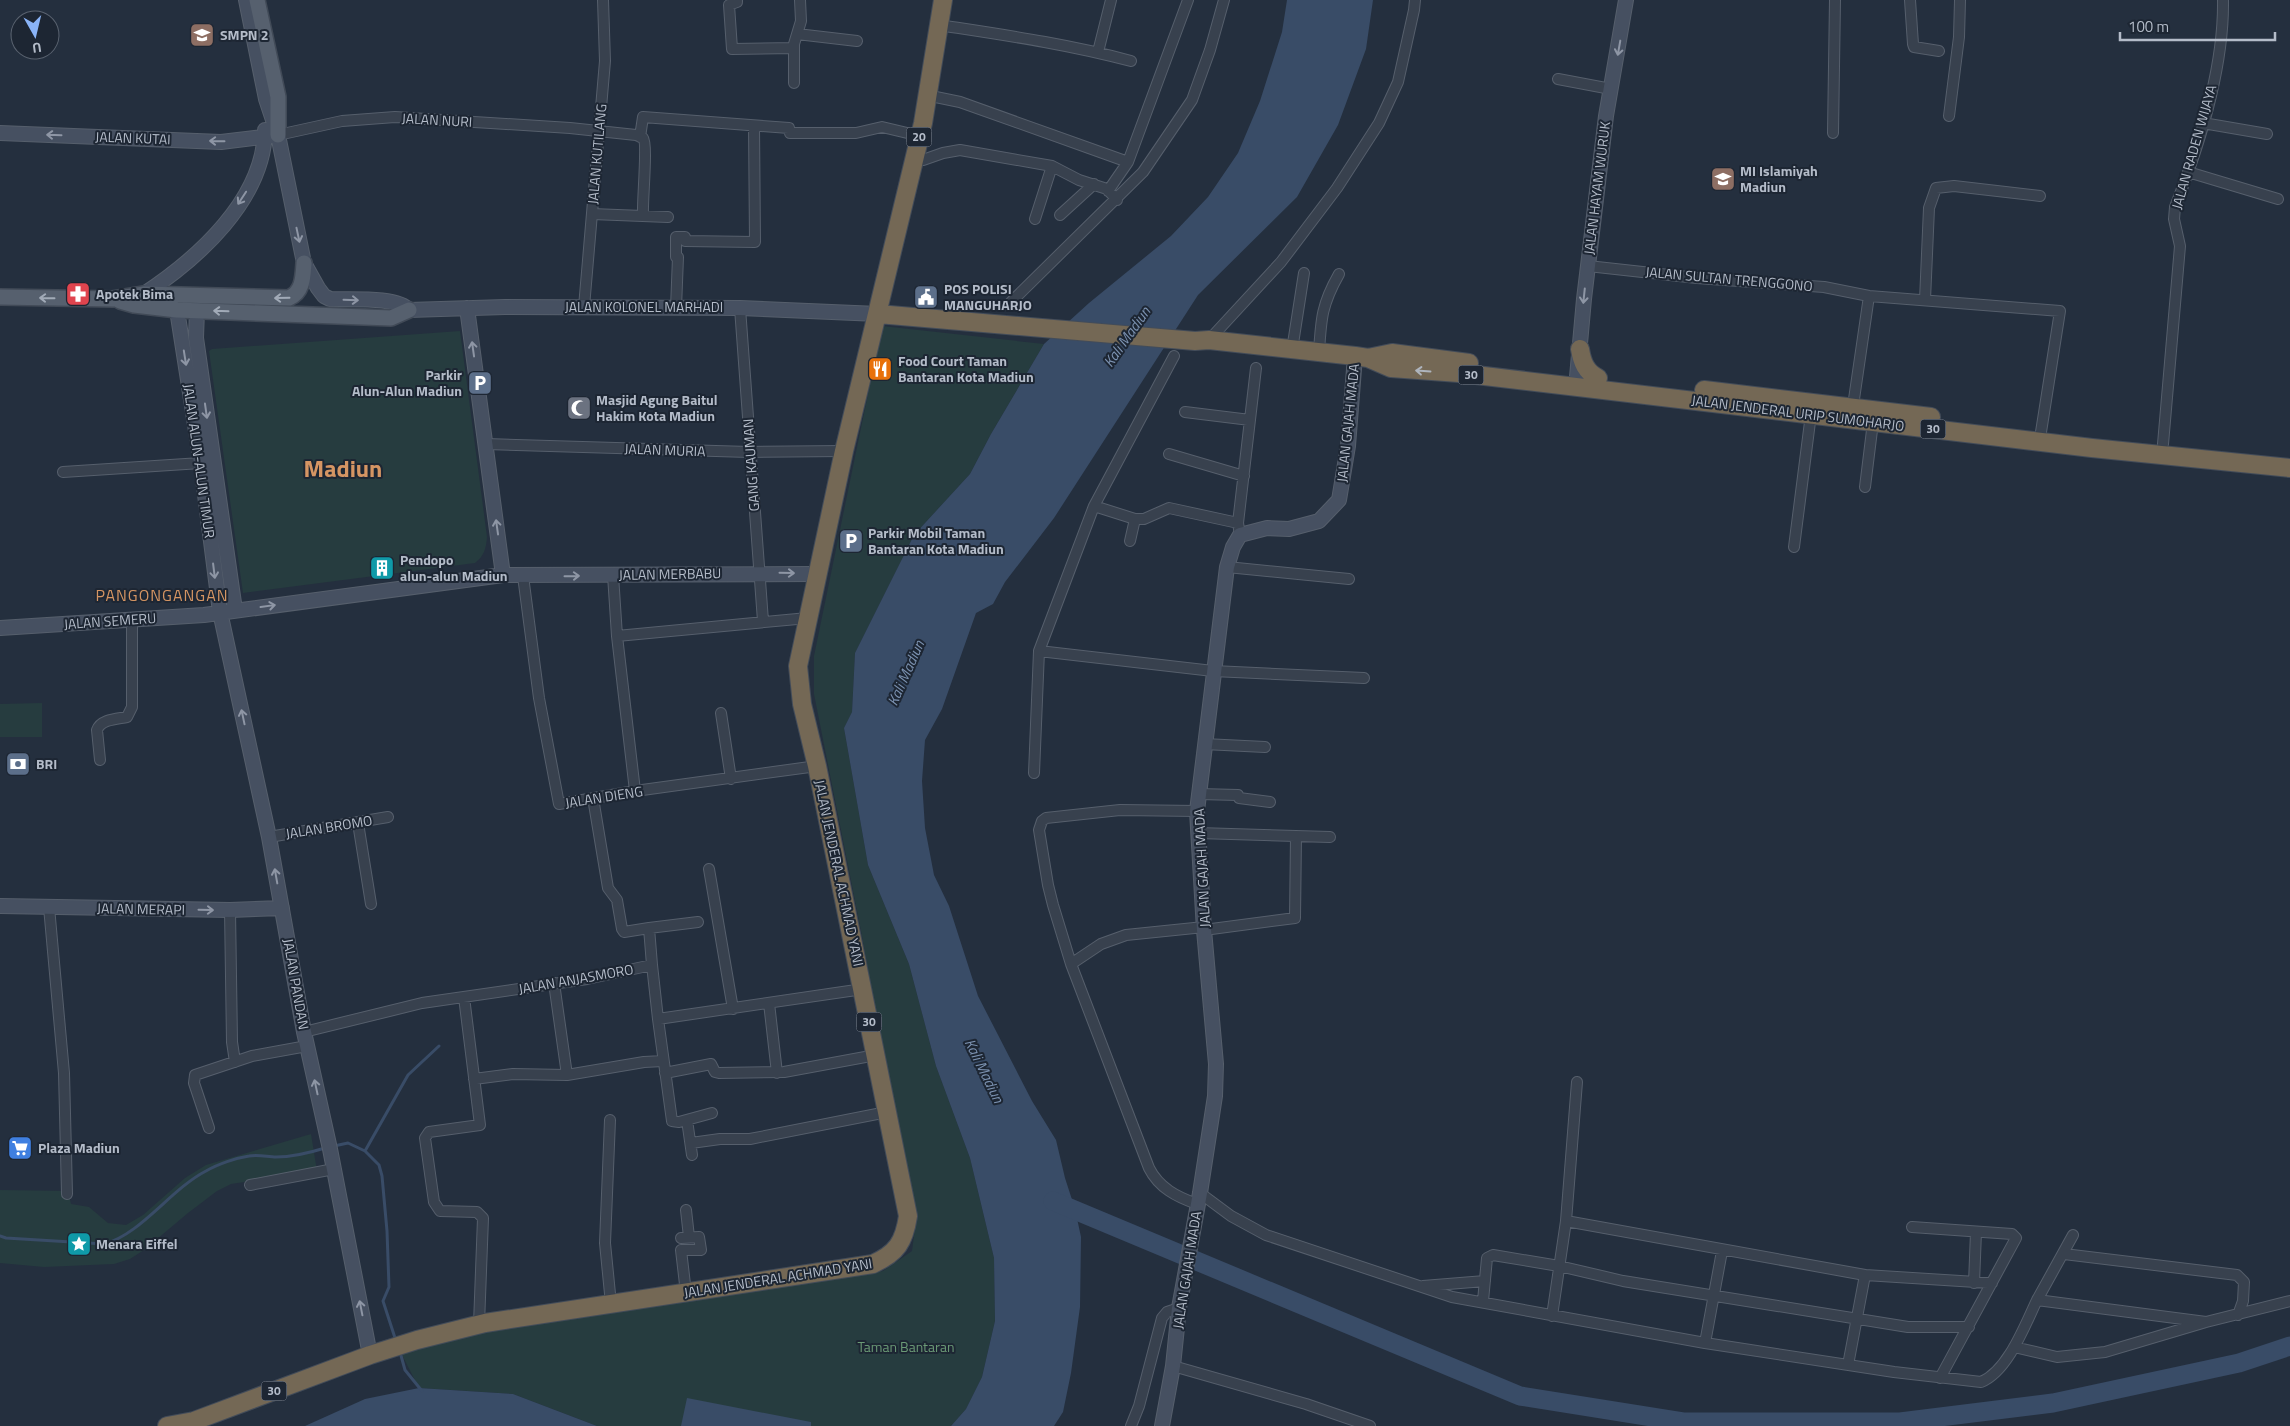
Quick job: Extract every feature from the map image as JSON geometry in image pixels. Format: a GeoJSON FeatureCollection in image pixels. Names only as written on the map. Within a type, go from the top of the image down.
{"type":"FeatureCollection","features":[{"type":"Feature","properties":{"kind":"highway","name":"20"},"geometry":{"type":"LineString","coordinates":[[882,314],[920,136],[943,0]]}},
{"type":"Feature","properties":{"kind":"highway","name":"JALAN JENDERAL URIP SUMOHARJO"},"geometry":{"type":"LineString","coordinates":[[882,314],[1202,340],[1361,357],[1392,353],[1577,382],[1873,422],[2092,448],[2290,468]]}},
{"type":"Feature","properties":{"kind":"highway","name":"JALAN JENDERAL ACHMAD YANI"},"geometry":{"type":"LineString","coordinates":[[167,1426],[194,1421],[416,1340],[479,1324],[873,1264],[889,1257],[900,1244],[906,1230],[908,1216],[863,988],[799,684],[798,666],[816,574],[844,450],[882,314]]}},
{"type":"Feature","properties":{"kind":"highway"},"geometry":{"type":"LineString","coordinates":[[1580,349],[1584,365],[1598,378]]}},
{"type":"Feature","properties":{"kind":"highway","name":"JALAN JENDERAL URIP SUMOHARJO"},"geometry":{"type":"LineString","coordinates":[[1577,382],[1598,378],[1853,406],[2041,432],[2290,457]]}},
{"type":"Feature","properties":{"kind":"main road"},"geometry":{"type":"LineString","coordinates":[[257,0],[278,97],[271,136]]}},
{"type":"Feature","properties":{"kind":"main road"},"geometry":{"type":"LineString","coordinates":[[0,297],[114,299],[144,294],[289,298],[296,295],[299,290],[304,263]]}},
{"type":"Feature","properties":{"kind":"main road","name":"JALAN KOLONEL MARHADI"},"geometry":{"type":"LineString","coordinates":[[114,299],[134,305],[177,310],[287,315],[391,318],[409,310]]}},
{"type":"Feature","properties":{"kind":"street"},"geometry":{"type":"LineString","coordinates":[[246,0],[266,99],[271,136],[304,263]]}},
{"type":"Feature","properties":{"kind":"street","name":"JALAN KUTILANG"},"geometry":{"type":"LineString","coordinates":[[584,308],[605,60],[603,0]]}},
{"type":"Feature","properties":{"kind":"street"},"geometry":{"type":"LineString","coordinates":[[737,0],[737,2],[729,5],[732,49],[794,48]]}},
{"type":"Feature","properties":{"kind":"street"},"geometry":{"type":"LineString","coordinates":[[794,83],[794,48],[801,21],[800,0]]}},
{"type":"Feature","properties":{"kind":"street"},"geometry":{"type":"LineString","coordinates":[[1098,52],[1111,0]]}},
{"type":"Feature","properties":{"kind":"street"},"geometry":{"type":"LineString","coordinates":[[1108,192],[1128,162],[1188,0]]}},
{"type":"Feature","properties":{"kind":"street"},"geometry":{"type":"LineString","coordinates":[[1008,305],[1117,200],[1143,172],[1192,100],[1210,50],[1224,0]]}},
{"type":"Feature","properties":{"kind":"street"},"geometry":{"type":"LineString","coordinates":[[1202,340],[1281,262],[1337,188],[1379,123],[1398,82],[1415,0]]}},
{"type":"Feature","properties":{"kind":"street","name":"JALAN HAYAM WURUK"},"geometry":{"type":"LineString","coordinates":[[1577,382],[1588,266],[1611,89],[1626,0]]}},
{"type":"Feature","properties":{"kind":"street"},"geometry":{"type":"LineString","coordinates":[[1833,133],[1835,0]]}},
{"type":"Feature","properties":{"kind":"street"},"geometry":{"type":"LineString","coordinates":[[1910,0],[1914,47],[1939,52]]}},
{"type":"Feature","properties":{"kind":"street"},"geometry":{"type":"LineString","coordinates":[[1949,116],[1959,37],[1960,0]]}},
{"type":"Feature","properties":{"kind":"street","name":"JALAN RADEN WIJAYA"},"geometry":{"type":"LineString","coordinates":[[2163,444],[2180,246],[2174,219],[2175,207],[2203,123],[2223,36],[2223,0]]}},
{"type":"Feature","properties":{"kind":"street"},"geometry":{"type":"LineString","coordinates":[[940,25],[1023,37],[1098,52],[1131,61]]}},
{"type":"Feature","properties":{"kind":"street"},"geometry":{"type":"LineString","coordinates":[[797,34],[857,41]]}},
{"type":"Feature","properties":{"kind":"street"},"geometry":{"type":"LineString","coordinates":[[1558,79],[1611,89]]}},
{"type":"Feature","properties":{"kind":"street"},"geometry":{"type":"LineString","coordinates":[[926,95],[960,102],[1128,162]]}},
{"type":"Feature","properties":{"kind":"street","name":"JALAN NURI"},"geometry":{"type":"LineString","coordinates":[[271,136],[342,120],[395,117],[570,128],[640,137]]}},
{"type":"Feature","properties":{"kind":"street"},"geometry":{"type":"LineString","coordinates":[[644,216],[643,175],[646,141],[640,137],[643,118],[789,128],[790,133],[856,133],[882,127],[920,136]]}},
{"type":"Feature","properties":{"kind":"street"},"geometry":{"type":"LineString","coordinates":[[2203,123],[2267,134]]}},
{"type":"Feature","properties":{"kind":"street"},"geometry":{"type":"LineString","coordinates":[[676,308],[678,261],[676,237],[685,237],[685,241],[755,242],[754,126]]}},
{"type":"Feature","properties":{"kind":"street","name":"JALAN KUTAI"},"geometry":{"type":"LineString","coordinates":[[0,133],[221,142],[271,136]]}},
{"type":"Feature","properties":{"kind":"street"},"geometry":{"type":"LineString","coordinates":[[144,294],[172,276],[193,258],[219,230],[248,189],[271,136]]}},
{"type":"Feature","properties":{"kind":"street"},"geometry":{"type":"LineString","coordinates":[[914,160],[923,160],[944,152],[960,150],[1052,166],[1079,180],[1094,184],[1117,200]]}},
{"type":"Feature","properties":{"kind":"street"},"geometry":{"type":"LineString","coordinates":[[1035,219],[1052,166]]}},
{"type":"Feature","properties":{"kind":"street"},"geometry":{"type":"LineString","coordinates":[[2188,172],[2278,199]]}},
{"type":"Feature","properties":{"kind":"street"},"geometry":{"type":"LineString","coordinates":[[1060,215],[1094,184]]}},
{"type":"Feature","properties":{"kind":"street"},"geometry":{"type":"LineString","coordinates":[[1925,300],[1929,208],[1936,188],[1954,186],[2040,196]]}},
{"type":"Feature","properties":{"kind":"street"},"geometry":{"type":"LineString","coordinates":[[592,214],[668,217]]}},
{"type":"Feature","properties":{"kind":"street","name":"JALAN KOLONEL MARHADI"},"geometry":{"type":"LineString","coordinates":[[304,263],[318,288],[324,296],[330,299],[392,302],[407,307],[409,310],[467,308],[740,308],[882,314]]}},
{"type":"Feature","properties":{"kind":"street","name":"JALAN SULTAN TRENGGONO"},"geometry":{"type":"LineString","coordinates":[[1588,266],[1697,278],[1824,287],[1869,296],[2060,311],[2041,432]]}},
{"type":"Feature","properties":{"kind":"street"},"geometry":{"type":"LineString","coordinates":[[1292,350],[1304,273]]}},
{"type":"Feature","properties":{"kind":"street"},"geometry":{"type":"LineString","coordinates":[[1319,352],[1321,321],[1326,297],[1339,274]]}},
{"type":"Feature","properties":{"kind":"street"},"geometry":{"type":"LineString","coordinates":[[1853,406],[1869,296]]}},
{"type":"Feature","properties":{"kind":"street"},"geometry":{"type":"LineString","coordinates":[[467,308],[503,575]]}},
{"type":"Feature","properties":{"kind":"street","name":"GANG KAUMAN"},"geometry":{"type":"LineString","coordinates":[[740,308],[764,621]]}},
{"type":"Feature","properties":{"kind":"street","name":"JALAN ALUN-ALUN TIMUR"},"geometry":{"type":"LineString","coordinates":[[177,310],[201,463],[220,612]]}},
{"type":"Feature","properties":{"kind":"street","name":"JALAN ALUN-ALUN TIMUR"},"geometry":{"type":"LineString","coordinates":[[196,310],[196,338],[235,610]]}},
{"type":"Feature","properties":{"kind":"street"},"geometry":{"type":"LineString","coordinates":[[1034,773],[1039,651],[1094,506],[1174,356]]}},
{"type":"Feature","properties":{"kind":"street","name":"JALAN GAJAH MADA"},"geometry":{"type":"LineString","coordinates":[[1162,1426],[1179,1306],[1199,1199],[1215,1096],[1216,1064],[1204,928],[1197,811],[1227,567],[1239,529],[1289,529],[1319,521],[1339,500],[1361,357]]}},
{"type":"Feature","properties":{"kind":"street"},"geometry":{"type":"LineString","coordinates":[[1094,506],[1135,519],[1144,519],[1169,508],[1239,529],[1256,368]]}},
{"type":"Feature","properties":{"kind":"street"},"geometry":{"type":"LineString","coordinates":[[1185,412],[1250,420]]}},
{"type":"Feature","properties":{"kind":"street"},"geometry":{"type":"LineString","coordinates":[[1794,547],[1811,414]]}},
{"type":"Feature","properties":{"kind":"street"},"geometry":{"type":"LineString","coordinates":[[1865,487],[1873,422]]}},
{"type":"Feature","properties":{"kind":"street","name":"JALAN MURIA"},"geometry":{"type":"LineString","coordinates":[[486,444],[750,452],[844,450]]}},
{"type":"Feature","properties":{"kind":"street"},"geometry":{"type":"LineString","coordinates":[[1169,454],[1244,476]]}},
{"type":"Feature","properties":{"kind":"street"},"geometry":{"type":"LineString","coordinates":[[63,472],[201,463]]}},
{"type":"Feature","properties":{"kind":"street"},"geometry":{"type":"LineString","coordinates":[[1130,541],[1135,519]]}},
{"type":"Feature","properties":{"kind":"street"},"geometry":{"type":"LineString","coordinates":[[1227,567],[1349,579]]}},
{"type":"Feature","properties":{"kind":"street","name":"JALAN MERBABU"},"geometry":{"type":"LineString","coordinates":[[503,575],[816,574]]}},
{"type":"Feature","properties":{"kind":"street","name":"JALAN SEMERU"},"geometry":{"type":"LineString","coordinates":[[0,628],[132,620],[220,612],[503,575]]}},
{"type":"Feature","properties":{"kind":"street"},"geometry":{"type":"LineString","coordinates":[[613,575],[617,636],[635,791]]}},
{"type":"Feature","properties":{"kind":"street","name":"JALAN DIENG"},"geometry":{"type":"LineString","coordinates":[[523,576],[539,698],[560,805],[635,791],[817,766]]}},
{"type":"Feature","properties":{"kind":"street","name":"JALAN PANDAN"},"geometry":{"type":"LineString","coordinates":[[220,612],[269,837],[306,1039],[375,1354]]}},
{"type":"Feature","properties":{"kind":"street"},"geometry":{"type":"LineString","coordinates":[[617,636],[808,618]]}},
{"type":"Feature","properties":{"kind":"street"},"geometry":{"type":"LineString","coordinates":[[100,760],[98,725],[102,722],[127,717],[132,707],[132,620]]}},
{"type":"Feature","properties":{"kind":"street"},"geometry":{"type":"LineString","coordinates":[[1039,651],[1213,671],[1364,678]]}},
{"type":"Feature","properties":{"kind":"street"},"geometry":{"type":"LineString","coordinates":[[721,713],[731,779]]}},
{"type":"Feature","properties":{"kind":"street"},"geometry":{"type":"LineString","coordinates":[[1204,744],[1265,747]]}},
{"type":"Feature","properties":{"kind":"street"},"geometry":{"type":"LineString","coordinates":[[1199,794],[1238,795],[1239,798],[1270,802]]}},
{"type":"Feature","properties":{"kind":"street"},"geometry":{"type":"LineString","coordinates":[[594,798],[608,888],[617,900],[624,932],[698,922]]}},
{"type":"Feature","properties":{"kind":"street"},"geometry":{"type":"LineString","coordinates":[[1197,811],[1120,810],[1046,818],[1042,821],[1039,830],[1048,885],[1071,964],[1154,1179],[1174,1195],[1199,1199],[1266,1235],[1452,1297],[1705,1343],[1848,1365],[1981,1382],[1992,1377],[2014,1347],[2037,1300],[2073,1235]]}},
{"type":"Feature","properties":{"kind":"street","name":"JALAN BROMO"},"geometry":{"type":"LineString","coordinates":[[269,837],[388,818]]}},
{"type":"Feature","properties":{"kind":"street"},"geometry":{"type":"LineString","coordinates":[[358,823],[371,904]]}},
{"type":"Feature","properties":{"kind":"street"},"geometry":{"type":"LineString","coordinates":[[1198,833],[1330,837]]}},
{"type":"Feature","properties":{"kind":"street"},"geometry":{"type":"LineString","coordinates":[[1071,964],[1101,944],[1126,934],[1295,918],[1296,836]]}},
{"type":"Feature","properties":{"kind":"street"},"geometry":{"type":"LineString","coordinates":[[709,869],[733,1009]]}},
{"type":"Feature","properties":{"kind":"street","name":"JALAN MERAPI"},"geometry":{"type":"LineString","coordinates":[[0,906],[230,910],[282,908]]}},
{"type":"Feature","properties":{"kind":"street"},"geometry":{"type":"LineString","coordinates":[[49,907],[64,1073],[67,1194]]}},
{"type":"Feature","properties":{"kind":"street"},"geometry":{"type":"LineString","coordinates":[[230,910],[232,1042],[237,1061]]}},
{"type":"Feature","properties":{"kind":"street"},"geometry":{"type":"LineString","coordinates":[[649,928],[652,965]]}},
{"type":"Feature","properties":{"kind":"street","name":"JALAN ANJASMORO"},"geometry":{"type":"LineString","coordinates":[[209,1128],[193,1077],[199,1072],[422,1003],[587,979],[652,965],[670,1117],[676,1122],[687,1120]]}},
{"type":"Feature","properties":{"kind":"street"},"geometry":{"type":"LineString","coordinates":[[554,983],[567,1075]]}},
{"type":"Feature","properties":{"kind":"street"},"geometry":{"type":"LineString","coordinates":[[658,1018],[733,1009],[863,988]]}},
{"type":"Feature","properties":{"kind":"street"},"geometry":{"type":"LineString","coordinates":[[464,997],[480,1125],[429,1132],[425,1138],[434,1202],[437,1209],[440,1212],[477,1212],[483,1218],[479,1324]]}},
{"type":"Feature","properties":{"kind":"street"},"geometry":{"type":"LineString","coordinates":[[769,1003],[778,1072]]}},
{"type":"Feature","properties":{"kind":"street"},"geometry":{"type":"LineString","coordinates":[[665,1074],[711,1064],[715,1072],[778,1072],[876,1055]]}},
{"type":"Feature","properties":{"kind":"street"},"geometry":{"type":"LineString","coordinates":[[474,1079],[514,1074],[567,1075],[664,1061]]}},
{"type":"Feature","properties":{"kind":"street"},"geometry":{"type":"LineString","coordinates":[[1552,1316],[1566,1221],[1577,1082]]}},
{"type":"Feature","properties":{"kind":"street"},"geometry":{"type":"LineString","coordinates":[[691,1144],[720,1139],[750,1139],[887,1112]]}},
{"type":"Feature","properties":{"kind":"street"},"geometry":{"type":"LineString","coordinates":[[692,1155],[687,1120],[712,1113]]}},
{"type":"Feature","properties":{"kind":"street"},"geometry":{"type":"LineString","coordinates":[[610,1120],[605,1243],[611,1304]]}},
{"type":"Feature","properties":{"kind":"street"},"geometry":{"type":"LineString","coordinates":[[250,1185],[334,1169]]}},
{"type":"Feature","properties":{"kind":"street"},"geometry":{"type":"LineString","coordinates":[[686,1210],[685,1238],[699,1237],[701,1250],[681,1250],[686,1293]]}},
{"type":"Feature","properties":{"kind":"street"},"geometry":{"type":"LineString","coordinates":[[1566,1221],[1865,1275],[1992,1283]]}},
{"type":"Feature","properties":{"kind":"street"},"geometry":{"type":"LineString","coordinates":[[1912,1227],[2012,1234],[2016,1238],[1940,1378]]}},
{"type":"Feature","properties":{"kind":"street"},"geometry":{"type":"LineString","coordinates":[[1974,1283],[1976,1232]]}},
{"type":"Feature","properties":{"kind":"street"},"geometry":{"type":"LineString","coordinates":[[1705,1343],[1722,1250]]}},
{"type":"Feature","properties":{"kind":"street"},"geometry":{"type":"LineString","coordinates":[[2064,1254],[2237,1275],[2244,1282],[2243,1301],[2238,1314]]}},
{"type":"Feature","properties":{"kind":"street"},"geometry":{"type":"LineString","coordinates":[[1482,1301],[1487,1258],[1490,1256],[1559,1266],[1623,1281],[1908,1327],[1968,1327]]}},
{"type":"Feature","properties":{"kind":"street"},"geometry":{"type":"LineString","coordinates":[[1848,1365],[1865,1275]]}},
{"type":"Feature","properties":{"kind":"street"},"geometry":{"type":"LineString","coordinates":[[1417,1286],[1485,1281]]}},
{"type":"Feature","properties":{"kind":"street"},"geometry":{"type":"LineString","coordinates":[[2037,1300],[2206,1322]]}},
{"type":"Feature","properties":{"kind":"street"},"geometry":{"type":"LineString","coordinates":[[2014,1347],[2057,1357],[2105,1352],[2206,1322],[2290,1301]]}},
{"type":"Feature","properties":{"kind":"street"},"geometry":{"type":"LineString","coordinates":[[1131,1426],[1139,1406],[1162,1318],[1179,1306]]}},
{"type":"Feature","properties":{"kind":"street"},"geometry":{"type":"LineString","coordinates":[[1172,1366],[1306,1404],[1370,1426]]}},
{"type":"Feature","properties":{"kind":"green space","name":"Taman Bantaran"},"geometry":{"type":"Polygon","coordinates":[[[882,326],[1044,344],[991,434],[970,474],[914,535],[855,653],[852,712],[844,728],[868,865],[909,964],[936,1066],[970,1158],[994,1258],[995,1321],[982,1377],[966,1409],[951,1426],[597,1426],[513,1394],[419,1388],[401,1353],[472,1332],[883,1271],[912,1251],[915,1228],[861,931],[814,694],[814,656],[882,326]]]}},
{"type":"Feature","properties":{"kind":"green space"},"geometry":{"type":"Polygon","coordinates":[[[460,331],[487,537],[481,558],[475,563],[243,593],[209,351],[212,349],[460,331]]]}},
{"type":"Feature","properties":{"kind":"green space"},"geometry":{"type":"Polygon","coordinates":[[[42,703],[42,737],[0,737],[0,704],[42,703]]]}},
{"type":"Feature","properties":{"kind":"green space"},"geometry":{"type":"Polygon","coordinates":[[[311,1134],[317,1171],[231,1184],[217,1191],[144,1250],[130,1259],[114,1264],[44,1267],[0,1263],[0,1190],[68,1191],[71,1204],[89,1207],[108,1223],[126,1225],[143,1215],[185,1178],[206,1165],[311,1134]]]}},
{"type":"Feature","properties":{"kind":"water","name":"Kali Madiun"},"geometry":{"type":"Polygon","coordinates":[[[1287,0],[1373,0],[1366,49],[1338,125],[1297,197],[1198,295],[1054,518],[1005,582],[993,604],[976,613],[942,709],[925,740],[922,781],[925,828],[934,875],[949,906],[978,996],[1032,1101],[1056,1140],[1081,1237],[1080,1307],[1071,1373],[1063,1412],[1054,1426],[951,1426],[966,1409],[982,1377],[995,1321],[994,1258],[970,1158],[936,1066],[909,964],[868,865],[844,728],[852,712],[855,653],[914,535],[970,474],[991,434],[1044,344],[1089,303],[1171,236],[1208,197],[1238,153],[1260,101],[1282,32],[1287,0]]]}},
{"type":"Feature","properties":{"kind":"water"},"geometry":{"type":"Polygon","coordinates":[[[419,1388],[513,1394],[597,1426],[305,1426],[365,1399],[419,1388]]]}},
{"type":"Feature","properties":{"kind":"water"},"geometry":{"type":"Polygon","coordinates":[[[687,1398],[811,1422],[811,1426],[681,1426],[687,1398]]]}},
{"type":"Feature","properties":{"kind":"waterway"},"geometry":{"type":"LineString","coordinates":[[365,1151],[408,1075],[439,1046]]}},
{"type":"Feature","properties":{"kind":"waterway"},"geometry":{"type":"LineString","coordinates":[[334,1146],[348,1143],[365,1151],[379,1165],[382,1176],[387,1231],[389,1287],[383,1301],[396,1341]]}},
{"type":"Feature","properties":{"kind":"waterway"},"geometry":{"type":"LineString","coordinates":[[0,1236],[6,1238],[104,1244],[117,1239],[143,1222],[193,1179],[216,1166],[249,1156],[289,1156],[325,1148]]}},
{"type":"Feature","properties":{"kind":"waterway"},"geometry":{"type":"LineString","coordinates":[[1053,1201],[1520,1396],[1683,1422],[1900,1422],[2053,1403],[2239,1363],[2290,1346]]}},
{"type":"Feature","properties":{"kind":"waterway"},"geometry":{"type":"LineString","coordinates":[[400,1352],[405,1370],[422,1391]]}},
{"type":"Feature","properties":{"kind":"place","name":"SMPN 2"},"geometry":{"type":"Point","coordinates":[202,35]}},
{"type":"Feature","properties":{"kind":"place","name":"MI Islamiyah Madiun"},"geometry":{"type":"Point","coordinates":[1723,179]}},
{"type":"Feature","properties":{"kind":"place","name":"Apotek Bima"},"geometry":{"type":"Point","coordinates":[78,294]}},
{"type":"Feature","properties":{"kind":"place","name":"POS POLISI MANGUHARJO"},"geometry":{"type":"Point","coordinates":[926,297]}},
{"type":"Feature","properties":{"kind":"place","name":"Food Court Taman Bantaran Kota Madiun"},"geometry":{"type":"Point","coordinates":[880,369]}},
{"type":"Feature","properties":{"kind":"place","name":"Parkir Alun-Alun Madiun"},"geometry":{"type":"Point","coordinates":[480,383]}},
{"type":"Feature","properties":{"kind":"place","name":"Masjid Agung Baitul Hakim Kota Madiun"},"geometry":{"type":"Point","coordinates":[579,408]}},
{"type":"Feature","properties":{"kind":"place","name":"Parkir Mobil Taman Bantaran Kota Madiun"},"geometry":{"type":"Point","coordinates":[851,541]}},
{"type":"Feature","properties":{"kind":"place","name":"Pendopo alun-alun Madiun"},"geometry":{"type":"Point","coordinates":[382,568]}},
{"type":"Feature","properties":{"kind":"place","name":"BRI"},"geometry":{"type":"Point","coordinates":[18,764]}},
{"type":"Feature","properties":{"kind":"place","name":"Plaza Madiun"},"geometry":{"type":"Point","coordinates":[20,1148]}},
{"type":"Feature","properties":{"kind":"place","name":"Menara Eiffel"},"geometry":{"type":"Point","coordinates":[79,1244]}},
{"type":"Feature","properties":{"kind":"district","name":"Madiun"},"geometry":{"type":"Point","coordinates":[343,469]}},
{"type":"Feature","properties":{"kind":"district","name":"PANGONGANGAN"},"geometry":{"type":"Point","coordinates":[162,595]}}]}
